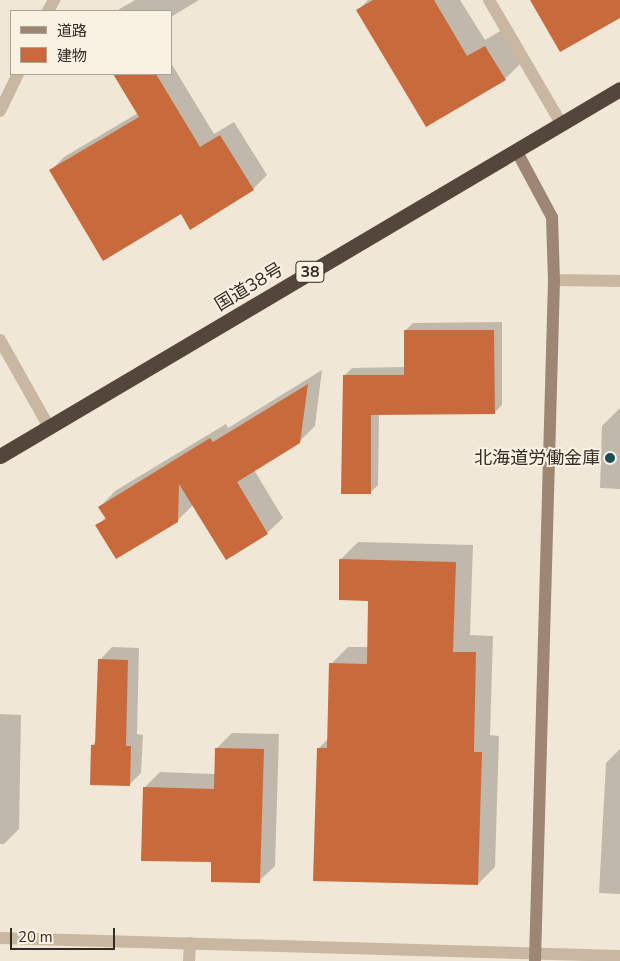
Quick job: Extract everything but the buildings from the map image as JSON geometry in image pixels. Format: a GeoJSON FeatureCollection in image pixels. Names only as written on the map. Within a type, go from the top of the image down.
{"type":"FeatureCollection","features":[{"type":"Feature","properties":{"kind":"highway","name":"国道38号"},"geometry":{"type":"LineString","coordinates":[[0,456],[620,89]]}},
{"type":"Feature","properties":{"kind":"street"},"geometry":{"type":"LineString","coordinates":[[489,0],[561,123]]}},
{"type":"Feature","properties":{"kind":"street"},"geometry":{"type":"LineString","coordinates":[[0,111],[18,75]]}},
{"type":"Feature","properties":{"kind":"street"},"geometry":{"type":"LineString","coordinates":[[516,150],[552,217],[554,280],[535,958]]}},
{"type":"Feature","properties":{"kind":"street"},"geometry":{"type":"LineString","coordinates":[[554,280],[620,281]]}},
{"type":"Feature","properties":{"kind":"street"},"geometry":{"type":"LineString","coordinates":[[0,340],[49,427]]}},
{"type":"Feature","properties":{"kind":"street"},"geometry":{"type":"LineString","coordinates":[[0,938],[190,943],[535,958],[620,956]]}},
{"type":"Feature","properties":{"kind":"street"},"geometry":{"type":"LineString","coordinates":[[189,961],[190,943]]}},
{"type":"Feature","properties":{"kind":"place","name":"北海道労働金庫"},"geometry":{"type":"Point","coordinates":[610,458]}}]}
